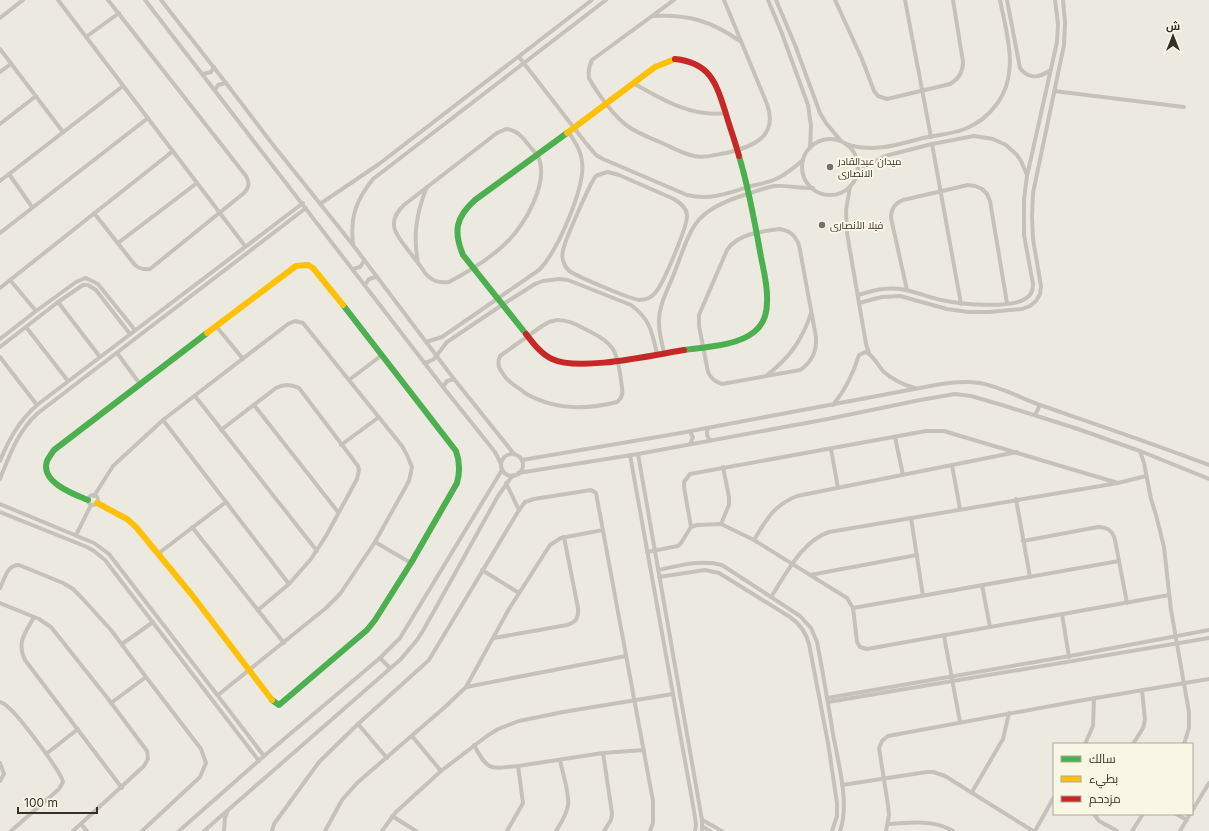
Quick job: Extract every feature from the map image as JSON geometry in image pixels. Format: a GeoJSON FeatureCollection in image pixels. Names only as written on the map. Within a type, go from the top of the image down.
{"type":"FeatureCollection","features":[{"type":"Feature","properties":{"kind":"street"},"geometry":{"type":"LineString","coordinates":[[0,18],[23,0]]}},
{"type":"Feature","properties":{"kind":"street"},"geometry":{"type":"LineString","coordinates":[[58,0],[245,246]]}},
{"type":"Feature","properties":{"kind":"street"},"geometry":{"type":"LineString","coordinates":[[94,213],[139,268],[143,270],[150,269],[244,193],[248,188],[249,182],[246,176],[108,0]]}},
{"type":"Feature","properties":{"kind":"street"},"geometry":{"type":"LineString","coordinates":[[145,0],[303,203],[424,363],[495,452],[501,464],[502,470],[400,638],[380,658],[264,756],[179,831]]}},
{"type":"Feature","properties":{"kind":"street"},"geometry":{"type":"LineString","coordinates":[[161,0],[353,245],[454,379],[514,454],[522,460],[523,466],[518,473]]}},
{"type":"Feature","properties":{"kind":"street"},"geometry":{"type":"LineString","coordinates":[[320,204],[379,164],[592,0]]}},
{"type":"Feature","properties":{"kind":"street"},"geometry":{"type":"LineString","coordinates":[[353,245],[353,216],[357,202],[364,190],[374,179],[606,0]]}},
{"type":"Feature","properties":{"kind":"street"},"geometry":{"type":"LineString","coordinates":[[674,0],[592,60],[589,65],[588,72],[589,78],[606,102],[619,119],[630,128],[690,155],[699,157],[708,157],[738,150],[758,142],[769,129],[771,121],[767,104],[724,0]]}},
{"type":"Feature","properties":{"kind":"street"},"geometry":{"type":"LineString","coordinates":[[768,0],[808,105],[811,126],[810,148]]}},
{"type":"Feature","properties":{"kind":"street"},"geometry":{"type":"LineString","coordinates":[[776,0],[796,44],[820,113],[833,133],[841,142]]}},
{"type":"Feature","properties":{"kind":"street"},"geometry":{"type":"LineString","coordinates":[[834,0],[862,59],[876,94],[887,99],[950,84],[962,72],[963,62],[953,0]]}},
{"type":"Feature","properties":{"kind":"street"},"geometry":{"type":"LineString","coordinates":[[905,0],[931,137]]}},
{"type":"Feature","properties":{"kind":"street"},"geometry":{"type":"LineString","coordinates":[[1000,0],[1010,60],[1008,83],[993,109],[977,123],[964,129],[886,147],[855,147],[835,140],[821,141],[810,148],[803,160],[802,168],[807,182],[813,188],[822,193],[837,194],[850,186],[866,166],[885,156],[932,144],[980,136],[993,139],[1006,145],[1017,155],[1025,168],[1027,176]]}},
{"type":"Feature","properties":{"kind":"street"},"geometry":{"type":"LineString","coordinates":[[1007,0],[1020,68],[1025,73],[1032,76],[1039,76],[1050,71]]}},
{"type":"Feature","properties":{"kind":"street"},"geometry":{"type":"LineString","coordinates":[[858,295],[886,288],[907,290],[938,300],[961,304],[984,305],[1024,300],[1030,295],[1033,287],[1023,224],[1024,199],[1027,176],[1058,33],[1058,17],[1055,0]]}},
{"type":"Feature","properties":{"kind":"street"},"geometry":{"type":"LineString","coordinates":[[859,303],[882,297],[900,296],[947,309],[968,312],[989,312],[1022,309],[1030,306],[1036,301],[1040,294],[1041,286],[1033,239],[1032,205],[1035,182],[1065,37],[1063,0]]}},
{"type":"Feature","properties":{"kind":"street"},"geometry":{"type":"LineString","coordinates":[[86,37],[118,13]]}},
{"type":"Feature","properties":{"kind":"street"},"geometry":{"type":"LineString","coordinates":[[652,16],[671,15],[708,22],[725,30],[740,41]]}},
{"type":"Feature","properties":{"kind":"street"},"geometry":{"type":"LineString","coordinates":[[0,49],[63,132]]}},
{"type":"Feature","properties":{"kind":"street"},"geometry":{"type":"LineString","coordinates":[[518,57],[571,129],[590,149],[611,163],[687,195],[696,197],[716,197],[775,186],[801,189],[813,188]]}},
{"type":"Feature","properties":{"kind":"street"},"geometry":{"type":"LineString","coordinates":[[675,59],[687,60],[702,67],[713,79],[738,150],[748,191],[767,291],[768,303],[766,315],[761,325],[752,334],[741,340],[619,361],[570,364],[552,359],[537,348],[472,268],[458,246],[456,235],[458,225],[461,215],[475,200],[538,156],[606,102],[633,83],[655,67],[664,62],[675,59]]}},
{"type":"Feature","properties":{"kind":"street"},"geometry":{"type":"LineString","coordinates":[[0,72],[11,64]]}},
{"type":"Feature","properties":{"kind":"street"},"geometry":{"type":"LineString","coordinates":[[203,74],[211,72],[214,67]]}},
{"type":"Feature","properties":{"kind":"street"},"geometry":{"type":"LineString","coordinates":[[215,90],[218,85],[226,83]]}},
{"type":"Feature","properties":{"kind":"street"},"geometry":{"type":"LineString","coordinates":[[633,83],[664,100],[694,112],[705,114],[726,113]]}},
{"type":"Feature","properties":{"kind":"street"},"geometry":{"type":"LineString","coordinates":[[0,181],[123,86]]}},
{"type":"Feature","properties":{"kind":"street"},"geometry":{"type":"LineString","coordinates":[[1054,91],[1184,107]]}},
{"type":"Feature","properties":{"kind":"street"},"geometry":{"type":"LineString","coordinates":[[0,124],[36,96]]}},
{"type":"Feature","properties":{"kind":"street"},"geometry":{"type":"LineString","coordinates":[[0,233],[148,118]]}},
{"type":"Feature","properties":{"kind":"street"},"geometry":{"type":"LineString","coordinates":[[506,129],[516,131],[538,156],[540,178],[539,188],[530,211],[515,233],[496,251],[449,282],[442,283],[429,278],[396,235],[394,218],[398,211],[497,133],[506,129]]}},
{"type":"Feature","properties":{"kind":"street"},"geometry":{"type":"LineString","coordinates":[[426,342],[442,337],[539,270],[553,252],[581,185],[583,169],[581,153],[571,129]]}},
{"type":"Feature","properties":{"kind":"street"},"geometry":{"type":"LineString","coordinates":[[846,144],[853,151],[856,158],[858,165],[857,176]]}},
{"type":"Feature","properties":{"kind":"street"},"geometry":{"type":"LineString","coordinates":[[932,144],[961,304]]}},
{"type":"Feature","properties":{"kind":"street"},"geometry":{"type":"LineString","coordinates":[[0,288],[173,151]]}},
{"type":"Feature","properties":{"kind":"street"},"geometry":{"type":"LineString","coordinates":[[661,353],[659,315],[690,232],[695,224],[715,207],[781,176],[803,160]]}},
{"type":"Feature","properties":{"kind":"street"},"geometry":{"type":"LineString","coordinates":[[608,172],[611,163]]}},
{"type":"Feature","properties":{"kind":"street"},"geometry":{"type":"LineString","coordinates":[[608,172],[680,202],[687,214],[687,221],[661,285],[655,294],[645,300],[633,298],[571,272],[563,262],[563,250],[592,181],[596,176],[608,172]]}},
{"type":"Feature","properties":{"kind":"street"},"geometry":{"type":"LineString","coordinates":[[9,174],[32,207]]}},
{"type":"Feature","properties":{"kind":"street"},"geometry":{"type":"LineString","coordinates":[[118,243],[197,183]]}},
{"type":"Feature","properties":{"kind":"street"},"geometry":{"type":"LineString","coordinates":[[907,290],[891,218],[892,211],[897,203],[903,200],[961,186],[972,185],[982,189],[987,194],[990,201],[1006,303]]}},
{"type":"Feature","properties":{"kind":"street"},"geometry":{"type":"LineString","coordinates":[[850,186],[845,218],[866,344],[869,353],[878,366],[892,378],[900,383],[918,388]]}},
{"type":"Feature","properties":{"kind":"street"},"geometry":{"type":"LineString","coordinates":[[418,264],[415,232],[421,202],[427,187]]}},
{"type":"Feature","properties":{"kind":"street"},"geometry":{"type":"LineString","coordinates":[[0,461],[14,430],[27,413],[159,311],[303,203]]}},
{"type":"Feature","properties":{"kind":"street"},"geometry":{"type":"LineString","coordinates":[[0,478],[14,444],[22,430],[32,418],[306,208]]}},
{"type":"Feature","properties":{"kind":"street"},"geometry":{"type":"LineString","coordinates":[[280,220],[284,225]]}},
{"type":"Feature","properties":{"kind":"street"},"geometry":{"type":"LineString","coordinates":[[687,221],[695,224]]}},
{"type":"Feature","properties":{"kind":"street"},"geometry":{"type":"LineString","coordinates":[[780,229],[787,230],[792,233],[797,238],[799,244],[811,312],[816,344],[815,352],[812,360],[800,370],[722,384],[717,383],[710,376],[698,321],[700,310],[729,246],[737,239],[757,233],[780,229]]}},
{"type":"Feature","properties":{"kind":"street"},"geometry":{"type":"LineString","coordinates":[[353,269],[360,267],[364,261]]}},
{"type":"Feature","properties":{"kind":"street"},"geometry":{"type":"LineString","coordinates":[[302,265],[308,265],[318,272],[382,355],[456,451],[459,458],[460,474],[457,482],[411,563],[371,625],[282,704],[279,705],[274,702],[159,553],[132,522],[92,503],[50,479],[46,467],[47,460],[54,450],[140,384],[291,269],[302,265]]}},
{"type":"Feature","properties":{"kind":"street"},"geometry":{"type":"LineString","coordinates":[[568,280],[571,272]]}},
{"type":"Feature","properties":{"kind":"street"},"geometry":{"type":"LineString","coordinates":[[365,285],[369,279],[376,277]]}},
{"type":"Feature","properties":{"kind":"street"},"geometry":{"type":"LineString","coordinates":[[0,339],[76,282],[85,278],[98,284],[135,330]]}},
{"type":"Feature","properties":{"kind":"street"},"geometry":{"type":"LineString","coordinates":[[424,363],[431,361],[447,342],[502,304],[535,284],[542,281],[555,279],[568,280],[631,305],[642,314],[650,326],[661,353]]}},
{"type":"Feature","properties":{"kind":"street"},"geometry":{"type":"LineString","coordinates":[[10,280],[36,311]]}},
{"type":"Feature","properties":{"kind":"street"},"geometry":{"type":"LineString","coordinates":[[0,347],[58,302],[84,285],[93,287],[130,334]]}},
{"type":"Feature","properties":{"kind":"street"},"geometry":{"type":"LineString","coordinates":[[661,285],[669,289]]}},
{"type":"Feature","properties":{"kind":"street"},"geometry":{"type":"LineString","coordinates":[[631,305],[633,298]]}},
{"type":"Feature","properties":{"kind":"street"},"geometry":{"type":"LineString","coordinates":[[58,302],[100,357]]}},
{"type":"Feature","properties":{"kind":"street"},"geometry":{"type":"LineString","coordinates":[[159,311],[164,317]]}},
{"type":"Feature","properties":{"kind":"street"},"geometry":{"type":"LineString","coordinates":[[765,376],[778,366],[796,346],[806,328],[811,312]]}},
{"type":"Feature","properties":{"kind":"street"},"geometry":{"type":"LineString","coordinates":[[557,320],[566,320],[605,339],[614,349],[619,361],[623,394],[621,399],[617,402],[583,408],[556,406],[544,402],[520,389],[509,380],[498,366],[500,356],[527,336],[550,322],[557,320]]}},
{"type":"Feature","properties":{"kind":"street"},"geometry":{"type":"LineString","coordinates":[[92,503],[89,497],[94,496],[113,466],[163,420],[288,324],[295,321],[303,323],[404,450],[412,467],[409,480],[375,542],[336,598],[284,643],[218,695]]}},
{"type":"Feature","properties":{"kind":"street"},"geometry":{"type":"LineString","coordinates":[[216,326],[243,359]]}},
{"type":"Feature","properties":{"kind":"street"},"geometry":{"type":"LineString","coordinates":[[26,327],[68,381]]}},
{"type":"Feature","properties":{"kind":"street"},"geometry":{"type":"LineString","coordinates":[[833,405],[848,384],[860,354],[864,352],[869,353]]}},
{"type":"Feature","properties":{"kind":"street"},"geometry":{"type":"LineString","coordinates":[[117,353],[140,384]]}},
{"type":"Feature","properties":{"kind":"street"},"geometry":{"type":"LineString","coordinates":[[349,380],[382,355]]}},
{"type":"Feature","properties":{"kind":"street"},"geometry":{"type":"LineString","coordinates":[[0,357],[37,405]]}},
{"type":"Feature","properties":{"kind":"street"},"geometry":{"type":"LineString","coordinates":[[443,387],[447,381],[454,379]]}},
{"type":"Feature","properties":{"kind":"street"},"geometry":{"type":"LineString","coordinates":[[522,460],[690,432],[956,382],[980,383],[1000,389],[1040,405],[1209,465]]}},
{"type":"Feature","properties":{"kind":"street"},"geometry":{"type":"LineString","coordinates":[[221,430],[281,385],[293,385],[299,388],[342,444],[358,466],[359,470],[357,479],[317,551],[305,567],[289,584],[258,610]]}},
{"type":"Feature","properties":{"kind":"street"},"geometry":{"type":"LineString","coordinates":[[204,831],[312,738],[410,649],[424,629],[506,483],[513,475],[518,473],[630,456],[948,395],[961,394],[1035,415],[1140,451],[1209,479]]}},
{"type":"Feature","properties":{"kind":"street"},"geometry":{"type":"LineString","coordinates":[[195,396],[317,551]]}},
{"type":"Feature","properties":{"kind":"street"},"geometry":{"type":"LineString","coordinates":[[254,405],[338,512]]}},
{"type":"Feature","properties":{"kind":"street"},"geometry":{"type":"LineString","coordinates":[[1035,415],[1040,405]]}},
{"type":"Feature","properties":{"kind":"street"},"geometry":{"type":"LineString","coordinates":[[342,444],[379,417]]}},
{"type":"Feature","properties":{"kind":"street"},"geometry":{"type":"LineString","coordinates":[[163,420],[289,584]]}},
{"type":"Feature","properties":{"kind":"street"},"geometry":{"type":"LineString","coordinates":[[708,428],[707,432],[710,440]]}},
{"type":"Feature","properties":{"kind":"street"},"geometry":{"type":"LineString","coordinates":[[647,552],[678,546],[691,527],[684,487],[686,477],[695,472],[926,431],[944,431],[1019,452],[1118,483]]}},
{"type":"Feature","properties":{"kind":"street"},"geometry":{"type":"LineString","coordinates":[[689,444],[692,442],[693,437],[690,432]]}},
{"type":"Feature","properties":{"kind":"street"},"geometry":{"type":"LineString","coordinates":[[895,437],[903,475]]}},
{"type":"Feature","properties":{"kind":"street"},"geometry":{"type":"LineString","coordinates":[[830,449],[838,488]]}},
{"type":"Feature","properties":{"kind":"street"},"geometry":{"type":"LineString","coordinates":[[1140,451],[1160,531],[1169,595],[1185,683],[1190,722],[1184,743]]}},
{"type":"Feature","properties":{"kind":"street"},"geometry":{"type":"LineString","coordinates":[[754,540],[772,512],[780,505],[797,496],[1019,452]]}},
{"type":"Feature","properties":{"kind":"street"},"geometry":{"type":"LineString","coordinates":[[501,464],[506,456],[514,454]]}},
{"type":"Feature","properties":{"kind":"street"},"geometry":{"type":"LineString","coordinates":[[638,454],[702,820],[702,829],[710,831]]}},
{"type":"Feature","properties":{"kind":"street"},"geometry":{"type":"LineString","coordinates":[[630,456],[694,811],[696,825],[695,831]]}},
{"type":"Feature","properties":{"kind":"street"},"geometry":{"type":"LineString","coordinates":[[952,465],[960,509]]}},
{"type":"Feature","properties":{"kind":"street"},"geometry":{"type":"LineString","coordinates":[[721,524],[729,506],[723,468]]}},
{"type":"Feature","properties":{"kind":"street"},"geometry":{"type":"LineString","coordinates":[[502,470],[507,474],[513,475]]}},
{"type":"Feature","properties":{"kind":"street"},"geometry":{"type":"LineString","coordinates":[[771,597],[792,564],[811,543],[821,535],[829,532],[1016,499],[1118,483],[1146,476]]}},
{"type":"Feature","properties":{"kind":"street"},"geometry":{"type":"LineString","coordinates":[[506,483],[519,510]]}},
{"type":"Feature","properties":{"kind":"street"},"geometry":{"type":"LineString","coordinates":[[272,831],[274,824],[314,768],[358,724],[429,660],[482,570],[525,502],[534,499],[593,490],[596,493],[654,807],[653,823],[650,831]]}},
{"type":"Feature","properties":{"kind":"street"},"geometry":{"type":"LineString","coordinates":[[76,536],[92,503],[97,498],[94,496]]}},
{"type":"Feature","properties":{"kind":"street"},"geometry":{"type":"LineString","coordinates":[[1016,499],[1030,577]]}},
{"type":"Feature","properties":{"kind":"street"},"geometry":{"type":"LineString","coordinates":[[159,553],[226,502]]}},
{"type":"Feature","properties":{"kind":"street"},"geometry":{"type":"LineString","coordinates":[[0,504],[94,543],[106,551],[133,584],[264,756]]}},
{"type":"Feature","properties":{"kind":"street"},"geometry":{"type":"LineString","coordinates":[[10,516],[12,509]]}},
{"type":"Feature","properties":{"kind":"street"},"geometry":{"type":"LineString","coordinates":[[0,512],[94,551],[105,560],[259,761]]}},
{"type":"Feature","properties":{"kind":"street"},"geometry":{"type":"LineString","coordinates":[[911,518],[923,596]]}},
{"type":"Feature","properties":{"kind":"street"},"geometry":{"type":"LineString","coordinates":[[691,527],[698,525],[721,524],[754,540],[847,598],[853,608],[857,642],[860,646],[867,649],[1169,595]]}},
{"type":"Feature","properties":{"kind":"street"},"geometry":{"type":"LineString","coordinates":[[192,527],[284,643]]}},
{"type":"Feature","properties":{"kind":"street"},"geometry":{"type":"LineString","coordinates":[[1023,540],[1098,527],[1104,527],[1110,530],[1114,534],[1127,603]]}},
{"type":"Feature","properties":{"kind":"street"},"geometry":{"type":"LineString","coordinates":[[325,831],[342,800],[357,783],[445,707],[466,686],[519,593],[550,545],[564,537],[603,530]]}},
{"type":"Feature","properties":{"kind":"street"},"geometry":{"type":"LineString","coordinates":[[494,638],[567,625],[577,620],[579,614],[564,537]]}},
{"type":"Feature","properties":{"kind":"street"},"geometry":{"type":"LineString","coordinates":[[375,542],[411,563]]}},
{"type":"Feature","properties":{"kind":"street"},"geometry":{"type":"LineString","coordinates":[[810,575],[917,555]]}},
{"type":"Feature","properties":{"kind":"street"},"geometry":{"type":"LineString","coordinates":[[853,608],[1119,561]]}},
{"type":"Feature","properties":{"kind":"street"},"geometry":{"type":"LineString","coordinates":[[658,570],[705,562],[714,563],[729,570],[800,616],[811,628],[817,642],[842,785],[844,818],[840,831]]}},
{"type":"Feature","properties":{"kind":"street"},"geometry":{"type":"LineString","coordinates":[[0,588],[10,568],[19,566],[63,583],[73,589],[111,630],[198,743],[206,763],[200,777],[142,831]]}},
{"type":"Feature","properties":{"kind":"street"},"geometry":{"type":"LineString","coordinates":[[482,570],[519,593]]}},
{"type":"Feature","properties":{"kind":"street"},"geometry":{"type":"LineString","coordinates":[[659,577],[706,570],[719,573],[796,621],[804,631],[809,644],[828,743],[838,810],[836,823],[832,831]]}},
{"type":"Feature","properties":{"kind":"street"},"geometry":{"type":"LineString","coordinates":[[127,588],[133,584]]}},
{"type":"Feature","properties":{"kind":"street"},"geometry":{"type":"LineString","coordinates":[[982,585],[990,627]]}},
{"type":"Feature","properties":{"kind":"street"},"geometry":{"type":"LineString","coordinates":[[0,603],[34,617],[51,627],[111,703],[148,755],[148,759],[144,766],[122,788],[73,831]]}},
{"type":"Feature","properties":{"kind":"street"},"geometry":{"type":"LineString","coordinates":[[1062,614],[1070,657]]}},
{"type":"Feature","properties":{"kind":"street"},"geometry":{"type":"LineString","coordinates":[[796,621],[800,616]]}},
{"type":"Feature","properties":{"kind":"street"},"geometry":{"type":"LineString","coordinates":[[34,617],[21,641],[22,654],[25,660],[122,788]]}},
{"type":"Feature","properties":{"kind":"street"},"geometry":{"type":"LineString","coordinates":[[122,644],[154,622]]}},
{"type":"Feature","properties":{"kind":"street"},"geometry":{"type":"LineString","coordinates":[[952,679],[1209,630]]}},
{"type":"Feature","properties":{"kind":"street"},"geometry":{"type":"LineString","coordinates":[[944,636],[960,722]]}},
{"type":"Feature","properties":{"kind":"street"},"geometry":{"type":"LineString","coordinates":[[828,700],[1209,638]]}},
{"type":"Feature","properties":{"kind":"street"},"geometry":{"type":"LineString","coordinates":[[466,686],[626,656]]}},
{"type":"Feature","properties":{"kind":"street"},"geometry":{"type":"LineString","coordinates":[[380,658],[390,668]]}},
{"type":"Feature","properties":{"kind":"street"},"geometry":{"type":"LineString","coordinates":[[185,664],[191,660]]}},
{"type":"Feature","properties":{"kind":"street"},"geometry":{"type":"LineString","coordinates":[[111,703],[146,677]]}},
{"type":"Feature","properties":{"kind":"street"},"geometry":{"type":"LineString","coordinates":[[886,831],[888,824],[888,805],[879,748],[882,741],[888,736],[1094,698],[1209,679]]}},
{"type":"Feature","properties":{"kind":"street"},"geometry":{"type":"LineString","coordinates":[[1134,743],[1143,728],[1145,720],[1142,690]]}},
{"type":"Feature","properties":{"kind":"street"},"geometry":{"type":"LineString","coordinates":[[382,831],[392,816],[441,771],[493,732],[519,721],[563,712],[673,694]]}},
{"type":"Feature","properties":{"kind":"street"},"geometry":{"type":"LineString","coordinates":[[1084,743],[1093,726],[1094,698]]}},
{"type":"Feature","properties":{"kind":"street"},"geometry":{"type":"LineString","coordinates":[[0,702],[10,709],[46,754],[60,775],[62,782],[61,786],[11,831]]}},
{"type":"Feature","properties":{"kind":"street"},"geometry":{"type":"LineString","coordinates":[[972,792],[1003,739],[1010,713]]}},
{"type":"Feature","properties":{"kind":"street"},"geometry":{"type":"LineString","coordinates":[[358,724],[387,758]]}},
{"type":"Feature","properties":{"kind":"street"},"geometry":{"type":"LineString","coordinates":[[46,754],[78,729]]}},
{"type":"Feature","properties":{"kind":"street"},"geometry":{"type":"LineString","coordinates":[[412,736],[441,771]]}},
{"type":"Feature","properties":{"kind":"street"},"geometry":{"type":"LineString","coordinates":[[828,743],[835,742]]}},
{"type":"Feature","properties":{"kind":"street"},"geometry":{"type":"LineString","coordinates":[[474,745],[483,762],[494,769],[603,753],[644,750]]}},
{"type":"Feature","properties":{"kind":"street"},"geometry":{"type":"LineString","coordinates":[[603,753],[612,813],[604,831]]}},
{"type":"Feature","properties":{"kind":"street"},"geometry":{"type":"LineString","coordinates":[[556,831],[564,817],[569,802],[560,760]]}},
{"type":"Feature","properties":{"kind":"street"},"geometry":{"type":"LineString","coordinates":[[0,763],[4,774],[0,781]]}},
{"type":"Feature","properties":{"kind":"street"},"geometry":{"type":"LineString","coordinates":[[507,831],[523,802],[518,766]]}},
{"type":"Feature","properties":{"kind":"street"},"geometry":{"type":"LineString","coordinates":[[842,785],[933,772],[945,776],[1034,831],[1053,799]]}},
{"type":"Feature","properties":{"kind":"street"},"geometry":{"type":"LineString","coordinates":[[689,783],[695,782]]}},
{"type":"Feature","properties":{"kind":"street"},"geometry":{"type":"LineString","coordinates":[[1193,809],[1209,782]]}},
{"type":"Feature","properties":{"kind":"street"},"geometry":{"type":"LineString","coordinates":[[224,831],[225,818],[228,810]]}},
{"type":"Feature","properties":{"kind":"street"},"geometry":{"type":"LineString","coordinates":[[1095,815],[1100,821],[1117,831]]}},
{"type":"Feature","properties":{"kind":"street"},"geometry":{"type":"LineString","coordinates":[[1132,831],[1142,815]]}},
{"type":"Feature","properties":{"kind":"street"},"geometry":{"type":"LineString","coordinates":[[1178,815],[1187,820]]}},
{"type":"Feature","properties":{"kind":"street"},"geometry":{"type":"LineString","coordinates":[[1180,831],[1190,815]]}},
{"type":"Feature","properties":{"kind":"street"},"geometry":{"type":"LineString","coordinates":[[392,816],[416,831]]}},
{"type":"Feature","properties":{"kind":"street"},"geometry":{"type":"LineString","coordinates":[[702,820],[722,831]]}},
{"type":"Feature","properties":{"kind":"street"},"geometry":{"type":"LineString","coordinates":[[888,824],[926,822],[936,823],[953,831]]}},
{"type":"Feature","properties":{"kind":"street"},"geometry":{"type":"LineString","coordinates":[[81,824],[87,831]]}},
{"type":"Feature","properties":{"kind":"traffic: fast"},"geometry":{"type":"LineString","coordinates":[[526,334],[463,255],[458,239],[458,225],[464,212],[475,200],[567,133]]}},
{"type":"Feature","properties":{"kind":"traffic: fast"},"geometry":{"type":"LineString","coordinates":[[684,350],[730,343],[747,337],[762,323],[765,315],[767,306],[766,280],[752,206],[739,156]]}},
{"type":"Feature","properties":{"kind":"traffic: fast"},"geometry":{"type":"LineString","coordinates":[[272,700],[279,705],[367,630],[411,563],[458,479],[459,463],[456,451],[343,305]]}},
{"type":"Feature","properties":{"kind":"traffic: fast"},"geometry":{"type":"LineString","coordinates":[[88,500],[67,491],[53,481],[48,475],[46,468],[47,461],[54,450],[207,333]]}},
{"type":"Feature","properties":{"kind":"traffic: slow"},"geometry":{"type":"LineString","coordinates":[[567,133],[655,67],[675,59]]}},
{"type":"Feature","properties":{"kind":"traffic: slow"},"geometry":{"type":"LineString","coordinates":[[207,333],[296,266],[308,265],[313,268],[343,305]]}},
{"type":"Feature","properties":{"kind":"traffic: slow"},"geometry":{"type":"LineString","coordinates":[[97,503],[127,519],[136,527],[192,595],[272,700]]}},
{"type":"Feature","properties":{"kind":"traffic: jam"},"geometry":{"type":"LineString","coordinates":[[675,59],[687,61],[697,65],[710,76],[719,93],[739,156]]}},
{"type":"Feature","properties":{"kind":"traffic: jam"},"geometry":{"type":"LineString","coordinates":[[526,334],[544,354],[552,359],[564,363],[580,364],[616,361],[684,350]]}},
{"type":"Feature","properties":{"kind":"place","name":"ميدان عبدالقادر الانصارى"},"geometry":{"type":"Point","coordinates":[830,167]}},
{"type":"Feature","properties":{"kind":"place","name":"فيلا الأنصارى"},"geometry":{"type":"Point","coordinates":[822,225]}}]}
